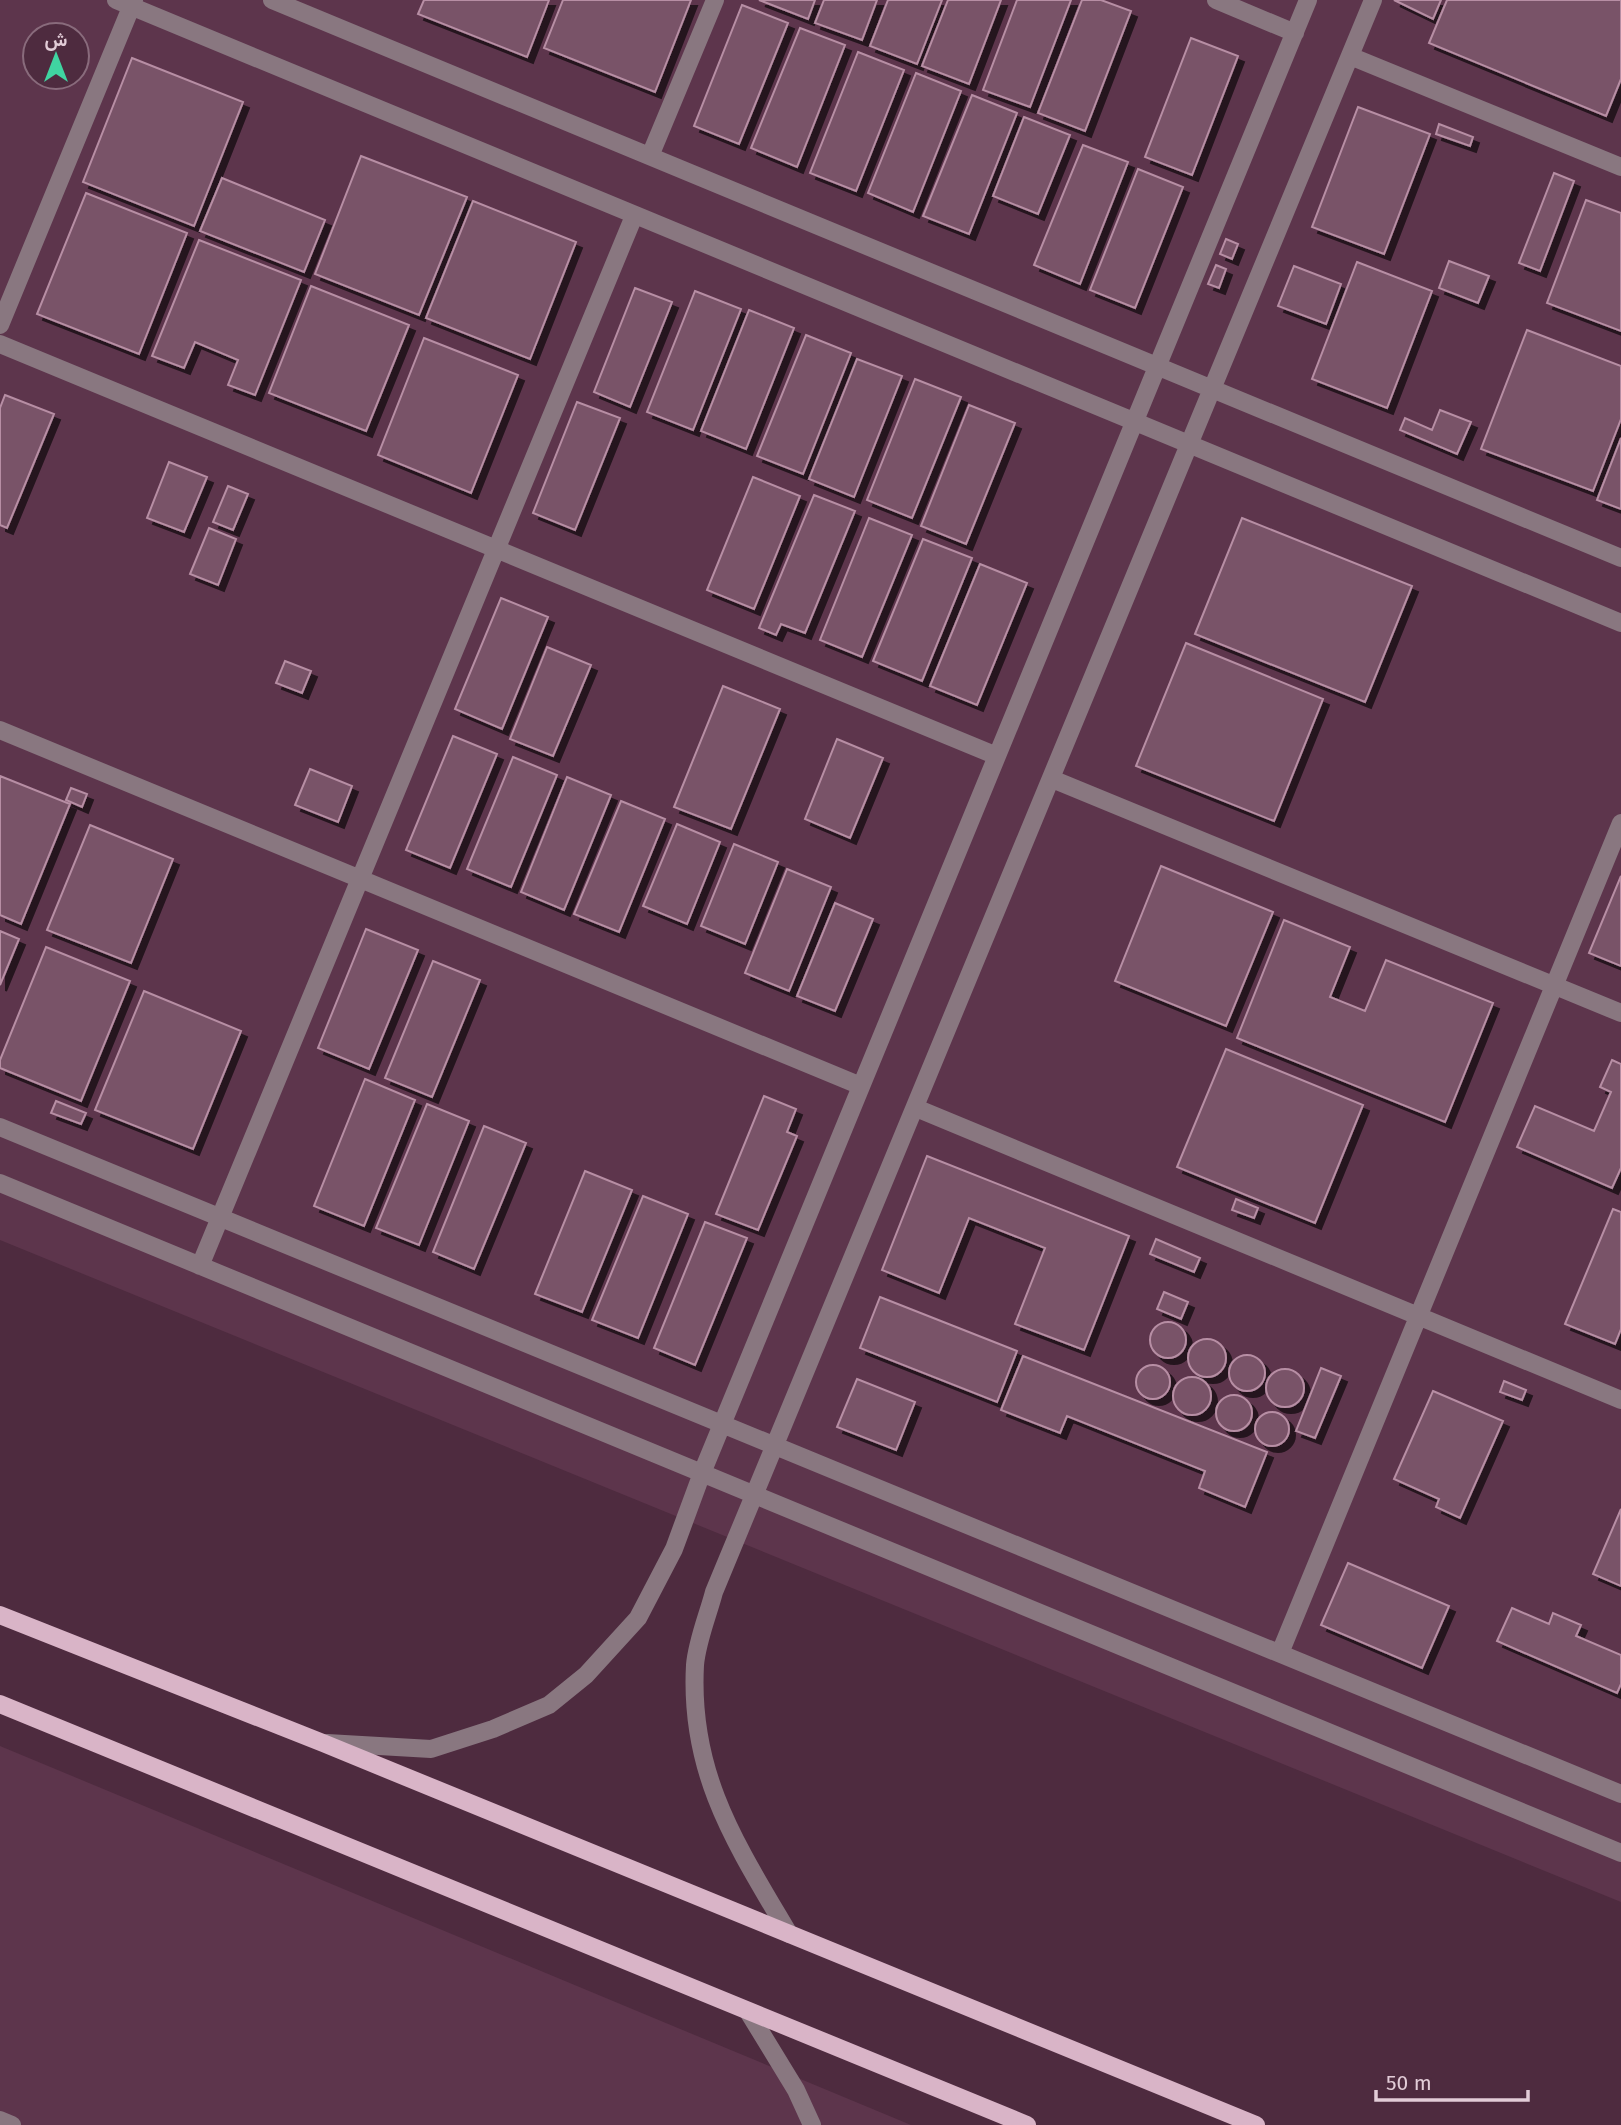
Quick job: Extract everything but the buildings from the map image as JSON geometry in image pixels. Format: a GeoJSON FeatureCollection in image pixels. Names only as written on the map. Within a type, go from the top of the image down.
{"type":"FeatureCollection","features":[{"type":"Feature","properties":{"kind":"main road"},"geometry":{"type":"LineString","coordinates":[[0,1615],[323,1743],[1256,2125]]}},
{"type":"Feature","properties":{"kind":"main road"},"geometry":{"type":"LineString","coordinates":[[0,1704],[1027,2125]]}},
{"type":"Feature","properties":{"kind":"street"},"geometry":{"type":"LineString","coordinates":[[272,0],[1621,558]]}},
{"type":"Feature","properties":{"kind":"street"},"geometry":{"type":"LineString","coordinates":[[650,156],[715,0]]}},
{"type":"Feature","properties":{"kind":"street"},"geometry":{"type":"LineString","coordinates":[[1216,0],[1295,33]]}},
{"type":"Feature","properties":{"kind":"street"},"geometry":{"type":"LineString","coordinates":[[323,1743],[431,1749],[493,1729],[549,1705],[586,1675],[638,1618],[674,1549],[722,1424],[1308,0]]}},
{"type":"Feature","properties":{"kind":"street"},"geometry":{"type":"LineString","coordinates":[[789,1934],[729,1833],[708,1782],[696,1724],[695,1662],[714,1592],[1373,0]]}},
{"type":"Feature","properties":{"kind":"street"},"geometry":{"type":"LineString","coordinates":[[0,325],[127,2],[634,216],[1621,622]]}},
{"type":"Feature","properties":{"kind":"street"},"geometry":{"type":"LineString","coordinates":[[1350,55],[1621,167]]}},
{"type":"Feature","properties":{"kind":"street"},"geometry":{"type":"LineString","coordinates":[[200,1266],[634,216]]}},
{"type":"Feature","properties":{"kind":"street"},"geometry":{"type":"LineString","coordinates":[[0,344],[997,756]]}},
{"type":"Feature","properties":{"kind":"street"},"geometry":{"type":"LineString","coordinates":[[0,730],[862,1086]]}},
{"type":"Feature","properties":{"kind":"street"},"geometry":{"type":"LineString","coordinates":[[1052,779],[1621,1013]]}},
{"type":"Feature","properties":{"kind":"street"},"geometry":{"type":"LineString","coordinates":[[1280,1653],[1621,823]]}},
{"type":"Feature","properties":{"kind":"street"},"geometry":{"type":"LineString","coordinates":[[916,1108],[1621,1400]]}},
{"type":"Feature","properties":{"kind":"street"},"geometry":{"type":"LineString","coordinates":[[0,1127],[1621,1794]]}},
{"type":"Feature","properties":{"kind":"street"},"geometry":{"type":"LineString","coordinates":[[0,1183],[1621,1853]]}},
{"type":"Feature","properties":{"kind":"street"},"geometry":{"type":"LineString","coordinates":[[749,2013],[796,2090],[812,2125]]}},
{"type":"Feature","properties":{"kind":"street"},"geometry":{"type":"LineString","coordinates":[[0,2120],[12,2125]]}},
{"type":"Feature","properties":{"kind":"shaded area"},"geometry":{"type":"Polygon","coordinates":[[[0,0],[1621,0],[1621,1902],[0,1240],[0,0]]]}},
{"type":"Feature","properties":{"kind":"shaded area"},"geometry":{"type":"Polygon","coordinates":[[[0,1746],[911,2125],[0,2125],[0,1746]]]}}]}
